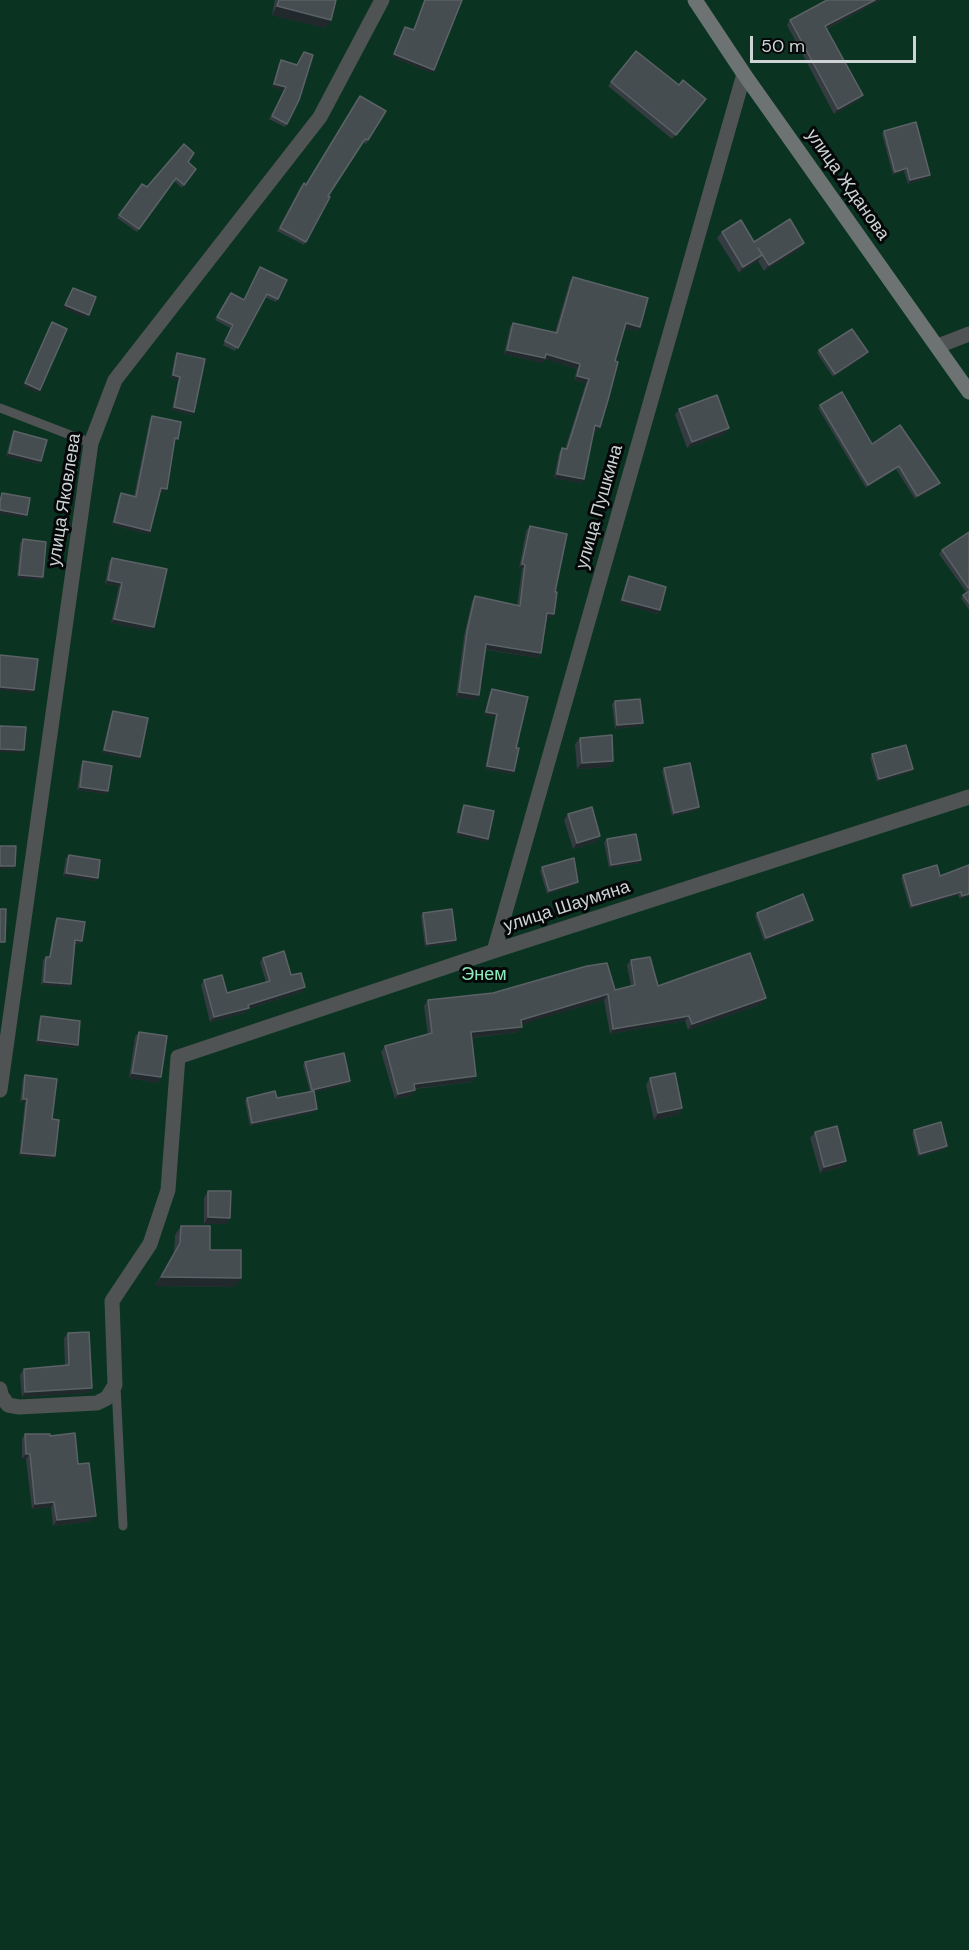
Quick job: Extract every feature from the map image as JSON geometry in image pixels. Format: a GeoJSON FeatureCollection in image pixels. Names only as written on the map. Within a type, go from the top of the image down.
{"type":"FeatureCollection","features":[{"type":"Feature","properties":{"kind":"street","name":"улица Яковлева"},"geometry":{"type":"LineString","coordinates":[[0,1090],[91,443],[115,380],[320,117],[382,0]]}},
{"type":"Feature","properties":{"kind":"street","name":"улица Жданова"},"geometry":{"type":"LineString","coordinates":[[695,0],[744,74],[969,392]]}},
{"type":"Feature","properties":{"kind":"street","name":"улица Пушкина"},"geometry":{"type":"LineString","coordinates":[[494,951],[744,74]]}},
{"type":"Feature","properties":{"kind":"street"},"geometry":{"type":"LineString","coordinates":[[938,346],[969,334]]}},
{"type":"Feature","properties":{"kind":"street","name":"улица Шаумяна"},"geometry":{"type":"LineString","coordinates":[[115,1385],[112,1301],[150,1244],[168,1190],[178,1056],[969,797]]}},
{"type":"Feature","properties":{"kind":"street"},"geometry":{"type":"LineString","coordinates":[[0,1389],[8,1405],[19,1407],[97,1403],[107,1398],[115,1385]]}},
{"type":"Feature","properties":{"kind":"lane"},"geometry":{"type":"LineString","coordinates":[[0,408],[91,443]]}},
{"type":"Feature","properties":{"kind":"lane"},"geometry":{"type":"LineString","coordinates":[[115,1385],[123,1526]]}},
{"type":"Feature","properties":{"kind":"green space","name":"Энем"},"geometry":{"type":"Polygon","coordinates":[[[0,0],[969,0],[969,1950],[0,1950],[0,0]]]}},
{"type":"Feature","properties":{"kind":"building"},"geometry":{"type":"Polygon","coordinates":[[[279,0],[336,0],[331,20],[277,6],[279,0]]]}},
{"type":"Feature","properties":{"kind":"building"},"geometry":{"type":"Polygon","coordinates":[[[425,0],[462,0],[434,70],[394,54],[405,27],[414,30],[425,0]]]}},
{"type":"Feature","properties":{"kind":"building"},"geometry":{"type":"Polygon","coordinates":[[[827,0],[875,0],[825,26],[863,95],[838,109],[790,20],[827,0]]]}},
{"type":"Feature","properties":{"kind":"building"},"geometry":{"type":"Polygon","coordinates":[[[636,51],[679,85],[683,80],[706,99],[676,135],[611,82],[636,51]]]}},
{"type":"Feature","properties":{"kind":"building"},"geometry":{"type":"Polygon","coordinates":[[[304,52],[313,55],[299,100],[287,124],[272,116],[286,87],[274,84],[281,60],[297,65],[304,52]]]}},
{"type":"Feature","properties":{"kind":"building"},"geometry":{"type":"Polygon","coordinates":[[[360,96],[386,111],[328,196],[330,197],[306,242],[280,228],[304,183],[306,185],[360,96]]]}},
{"type":"Feature","properties":{"kind":"building"},"geometry":{"type":"Polygon","coordinates":[[[916,122],[930,175],[910,180],[907,168],[895,172],[884,131],[916,122]]]}},
{"type":"Feature","properties":{"kind":"building"},"geometry":{"type":"Polygon","coordinates":[[[184,144],[194,153],[188,162],[196,169],[184,185],[176,178],[139,229],[119,215],[142,184],[147,187],[184,144]]]}},
{"type":"Feature","properties":{"kind":"building"},"geometry":{"type":"Polygon","coordinates":[[[790,219],[804,243],[769,265],[758,248],[762,255],[743,267],[722,232],[741,220],[754,242],[790,219]]]}},
{"type":"Feature","properties":{"kind":"building"},"geometry":{"type":"Polygon","coordinates":[[[260,267],[287,280],[278,299],[267,294],[238,348],[225,341],[233,325],[217,317],[231,293],[244,300],[260,267]]]}},
{"type":"Feature","properties":{"kind":"building"},"geometry":{"type":"Polygon","coordinates":[[[573,277],[648,298],[640,327],[626,323],[600,427],[595,425],[584,479],[557,474],[562,448],[567,449],[589,379],[577,376],[580,364],[546,354],[545,358],[507,350],[513,323],[557,333],[573,277]]]}},
{"type":"Feature","properties":{"kind":"building"},"geometry":{"type":"Polygon","coordinates":[[[73,288],[96,297],[89,315],[65,305],[73,288]]]}},
{"type":"Feature","properties":{"kind":"building"},"geometry":{"type":"Polygon","coordinates":[[[52,322],[67,329],[40,390],[25,383],[52,322]]]}},
{"type":"Feature","properties":{"kind":"building"},"geometry":{"type":"Polygon","coordinates":[[[852,329],[868,352],[835,374],[819,350],[852,329]]]}},
{"type":"Feature","properties":{"kind":"building"},"geometry":{"type":"Polygon","coordinates":[[[177,353],[205,359],[194,412],[174,407],[180,377],[173,375],[177,353]]]}},
{"type":"Feature","properties":{"kind":"building"},"geometry":{"type":"Polygon","coordinates":[[[842,392],[872,444],[900,425],[940,483],[917,496],[899,466],[868,485],[820,405],[842,392]]]}},
{"type":"Feature","properties":{"kind":"building"},"geometry":{"type":"Polygon","coordinates":[[[717,395],[729,428],[692,442],[679,409],[717,395]]]}},
{"type":"Feature","properties":{"kind":"building"},"geometry":{"type":"Polygon","coordinates":[[[152,416],[181,422],[178,439],[175,438],[167,489],[161,488],[150,531],[114,522],[121,493],[136,497],[152,416]]]}},
{"type":"Feature","properties":{"kind":"building"},"geometry":{"type":"Polygon","coordinates":[[[14,431],[47,440],[41,461],[9,453],[14,431]]]}},
{"type":"Feature","properties":{"kind":"building"},"geometry":{"type":"Polygon","coordinates":[[[2,493],[30,498],[27,515],[0,510],[2,493]]]}},
{"type":"Feature","properties":{"kind":"building"},"geometry":{"type":"Polygon","coordinates":[[[530,526],[567,534],[555,592],[557,592],[554,614],[547,613],[541,653],[486,644],[479,695],[459,692],[467,631],[475,596],[520,606],[525,565],[522,564],[530,526]]]}},
{"type":"Feature","properties":{"kind":"building"},"geometry":{"type":"Polygon","coordinates":[[[969,532],[969,589],[942,550],[969,532]]]}},
{"type":"Feature","properties":{"kind":"building"},"geometry":{"type":"Polygon","coordinates":[[[23,539],[46,542],[43,577],[19,575],[23,539]]]}},
{"type":"Feature","properties":{"kind":"building"},"geometry":{"type":"Polygon","coordinates":[[[112,558],[167,569],[154,627],[114,619],[122,583],[108,580],[112,558]]]}},
{"type":"Feature","properties":{"kind":"building"},"geometry":{"type":"Polygon","coordinates":[[[629,576],[666,587],[660,610],[622,600],[629,576]]]}},
{"type":"Feature","properties":{"kind":"building"},"geometry":{"type":"Polygon","coordinates":[[[969,591],[969,603],[963,595],[969,591]]]}},
{"type":"Feature","properties":{"kind":"building"},"geometry":{"type":"Polygon","coordinates":[[[0,655],[38,659],[34,690],[0,687],[0,655]]]}},
{"type":"Feature","properties":{"kind":"building"},"geometry":{"type":"Polygon","coordinates":[[[492,689],[528,697],[516,748],[519,748],[514,771],[487,766],[497,714],[486,712],[492,689]]]}},
{"type":"Feature","properties":{"kind":"building"},"geometry":{"type":"Polygon","coordinates":[[[640,699],[643,723],[617,725],[615,701],[640,699]]]}},
{"type":"Feature","properties":{"kind":"building"},"geometry":{"type":"Polygon","coordinates":[[[113,711],[148,718],[140,757],[104,750],[113,711]]]}},
{"type":"Feature","properties":{"kind":"building"},"geometry":{"type":"Polygon","coordinates":[[[0,726],[26,727],[24,750],[0,749],[0,726]]]}},
{"type":"Feature","properties":{"kind":"building"},"geometry":{"type":"Polygon","coordinates":[[[612,735],[613,761],[582,763],[580,738],[612,735]]]}},
{"type":"Feature","properties":{"kind":"building"},"geometry":{"type":"Polygon","coordinates":[[[906,745],[913,769],[879,779],[872,754],[906,745]]]}},
{"type":"Feature","properties":{"kind":"building"},"geometry":{"type":"Polygon","coordinates":[[[83,761],[112,766],[108,791],[80,787],[83,761]]]}},
{"type":"Feature","properties":{"kind":"building"},"geometry":{"type":"Polygon","coordinates":[[[690,763],[699,807],[674,813],[664,768],[690,763]]]}},
{"type":"Feature","properties":{"kind":"building"},"geometry":{"type":"Polygon","coordinates":[[[464,805],[494,811],[488,839],[458,832],[464,805]]]}},
{"type":"Feature","properties":{"kind":"building"},"geometry":{"type":"Polygon","coordinates":[[[592,807],[600,836],[577,843],[568,814],[592,807]]]}},
{"type":"Feature","properties":{"kind":"building"},"geometry":{"type":"Polygon","coordinates":[[[636,834],[641,860],[611,865],[607,839],[636,834]]]}},
{"type":"Feature","properties":{"kind":"building"},"geometry":{"type":"Polygon","coordinates":[[[0,846],[16,846],[15,866],[0,866],[0,846]]]}},
{"type":"Feature","properties":{"kind":"building"},"geometry":{"type":"Polygon","coordinates":[[[69,855],[100,860],[98,878],[66,873],[69,855]]]}},
{"type":"Feature","properties":{"kind":"building"},"geometry":{"type":"Polygon","coordinates":[[[574,858],[578,882],[549,891],[542,867],[574,858]]]}},
{"type":"Feature","properties":{"kind":"building"},"geometry":{"type":"Polygon","coordinates":[[[937,865],[940,876],[969,865],[969,894],[962,896],[961,892],[912,906],[903,875],[937,865]]]}},
{"type":"Feature","properties":{"kind":"building"},"geometry":{"type":"Polygon","coordinates":[[[803,894],[813,920],[766,938],[757,913],[803,894]]]}},
{"type":"Feature","properties":{"kind":"building"},"geometry":{"type":"Polygon","coordinates":[[[0,909],[6,909],[5,942],[0,942],[0,909]]]}},
{"type":"Feature","properties":{"kind":"building"},"geometry":{"type":"Polygon","coordinates":[[[452,909],[456,940],[427,944],[423,913],[452,909]]]}},
{"type":"Feature","properties":{"kind":"building"},"geometry":{"type":"Polygon","coordinates":[[[57,918],[85,922],[82,941],[75,940],[71,984],[44,982],[46,957],[50,957],[57,918]]]}},
{"type":"Feature","properties":{"kind":"building"},"geometry":{"type":"Polygon","coordinates":[[[284,951],[291,975],[301,973],[305,987],[248,1005],[249,1008],[214,1017],[204,980],[222,975],[227,993],[270,981],[263,958],[284,951]]]}},
{"type":"Feature","properties":{"kind":"building"},"geometry":{"type":"Polygon","coordinates":[[[750,953],[766,998],[692,1024],[689,1016],[613,1029],[608,994],[521,1020],[522,1027],[471,1032],[476,1076],[414,1084],[415,1090],[398,1094],[385,1046],[432,1033],[428,1000],[493,993],[587,966],[607,963],[615,990],[635,985],[631,960],[650,957],[658,986],[750,953]]]}},
{"type":"Feature","properties":{"kind":"building"},"geometry":{"type":"Polygon","coordinates":[[[41,1016],[80,1021],[78,1045],[38,1040],[41,1016]]]}},
{"type":"Feature","properties":{"kind":"building"},"geometry":{"type":"Polygon","coordinates":[[[139,1032],[167,1036],[161,1077],[132,1073],[139,1032]]]}},
{"type":"Feature","properties":{"kind":"building"},"geometry":{"type":"Polygon","coordinates":[[[344,1053],[350,1081],[312,1090],[305,1062],[344,1053]]]}},
{"type":"Feature","properties":{"kind":"building"},"geometry":{"type":"Polygon","coordinates":[[[675,1073],[682,1108],[658,1113],[650,1078],[675,1073]]]}},
{"type":"Feature","properties":{"kind":"building"},"geometry":{"type":"Polygon","coordinates":[[[25,1075],[57,1079],[52,1119],[59,1120],[55,1156],[21,1153],[27,1099],[23,1099],[25,1075]]]}},
{"type":"Feature","properties":{"kind":"building"},"geometry":{"type":"Polygon","coordinates":[[[275,1091],[277,1098],[314,1091],[317,1109],[252,1123],[247,1098],[275,1091]]]}},
{"type":"Feature","properties":{"kind":"building"},"geometry":{"type":"Polygon","coordinates":[[[941,1122],[947,1146],[920,1154],[914,1130],[941,1122]]]}},
{"type":"Feature","properties":{"kind":"building"},"geometry":{"type":"Polygon","coordinates":[[[837,1126],[846,1161],[824,1167],[815,1132],[837,1126]]]}},
{"type":"Feature","properties":{"kind":"building"},"geometry":{"type":"Polygon","coordinates":[[[208,1191],[231,1191],[230,1218],[208,1217],[208,1191]]]}},
{"type":"Feature","properties":{"kind":"building"},"geometry":{"type":"Polygon","coordinates":[[[181,1226],[210,1226],[210,1250],[241,1250],[241,1278],[161,1277],[180,1243],[181,1226]]]}},
{"type":"Feature","properties":{"kind":"building"},"geometry":{"type":"Polygon","coordinates":[[[89,1332],[92,1388],[25,1392],[24,1369],[69,1365],[68,1333],[89,1332]]]}},
{"type":"Feature","properties":{"kind":"building"},"geometry":{"type":"Polygon","coordinates":[[[75,1433],[78,1464],[89,1463],[96,1516],[57,1520],[54,1502],[35,1504],[30,1454],[26,1454],[25,1434],[50,1434],[50,1436],[75,1433]]]}}]}
